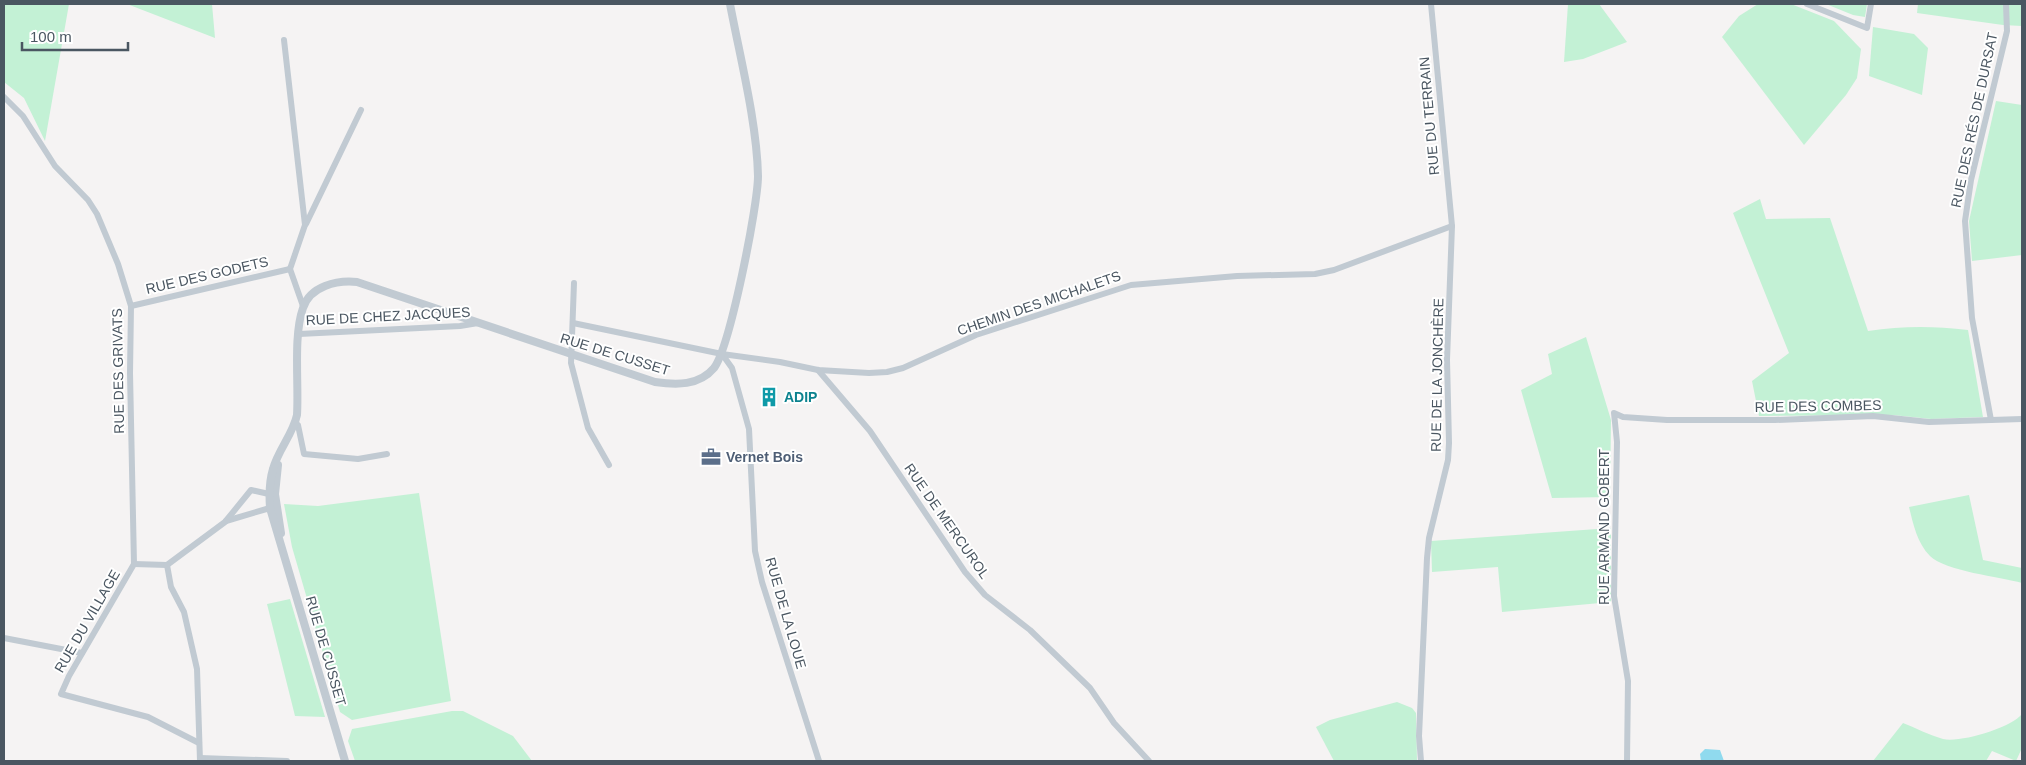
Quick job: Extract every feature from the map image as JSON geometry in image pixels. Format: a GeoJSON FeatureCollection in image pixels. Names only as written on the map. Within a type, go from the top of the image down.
{"type":"FeatureCollection","features":[{"type":"Feature","properties":{"kind":"street","name":"RUE DE CUSSET"},"geometry":{"type":"LineString","coordinates":[[345,761],[271,505],[281,454],[295,423],[298,392],[299,334],[303,306],[319,289],[332,283],[345,281],[370,286],[655,382],[672,385],[688,384],[701,379],[713,368],[722,354],[727,340],[755,204],[758,177],[756,144],[730,4]]}},
{"type":"Feature","properties":{"kind":"street","name":"RUE DU TERRAIN"},"geometry":{"type":"LineString","coordinates":[[1431,4],[1452,226]]}},
{"type":"Feature","properties":{"kind":"street"},"geometry":{"type":"LineString","coordinates":[[1807,4],[1867,28],[1871,4]]}},
{"type":"Feature","properties":{"kind":"street","name":"RUE DES RÉS DE DURSAT"},"geometry":{"type":"LineString","coordinates":[[1991,420],[1972,318],[1965,221],[1971,180],[2007,31],[2006,4]]}},
{"type":"Feature","properties":{"kind":"street"},"geometry":{"type":"LineString","coordinates":[[284,40],[305,225]]}},
{"type":"Feature","properties":{"kind":"street","name":"RUE DES GRIVATS"},"geometry":{"type":"LineString","coordinates":[[4,97],[23,116],[55,166],[88,200],[97,214],[118,264],[131,306],[130,373],[134,564]]}},
{"type":"Feature","properties":{"kind":"street"},"geometry":{"type":"LineString","coordinates":[[303,306],[290,269],[305,225],[361,110]]}},
{"type":"Feature","properties":{"kind":"street","name":"CHEMIN DES MICHALETS"},"geometry":{"type":"LineString","coordinates":[[573,323],[722,354],[780,362],[818,370],[886,372],[903,368],[1000,327],[1131,284],[1237,276],[1315,274],[1334,270],[1452,226]]}},
{"type":"Feature","properties":{"kind":"street","name":"RUE DE LA JONCHÈRE"},"geometry":{"type":"LineString","coordinates":[[1421,761],[1419,736],[1426,558],[1448,460],[1449,444],[1448,360],[1452,226]]}},
{"type":"Feature","properties":{"kind":"street","name":"RUE DES GODETS"},"geometry":{"type":"LineString","coordinates":[[131,306],[290,269]]}},
{"type":"Feature","properties":{"kind":"street"},"geometry":{"type":"LineString","coordinates":[[574,283],[571,354],[588,428],[609,464]]}},
{"type":"Feature","properties":{"kind":"street","name":"RUE DE CHEZ JACQUES"},"geometry":{"type":"LineString","coordinates":[[299,334],[460,326],[478,323]]}},
{"type":"Feature","properties":{"kind":"street","name":"RUE DE LA LOUE"},"geometry":{"type":"LineString","coordinates":[[722,354],[732,368],[749,429],[754,551],[820,761]]}},
{"type":"Feature","properties":{"kind":"street","name":"RUE DE MERCUROL"},"geometry":{"type":"LineString","coordinates":[[818,370],[870,431],[966,572],[985,595],[1030,630],[1090,688],[1114,723],[1149,761]]}},
{"type":"Feature","properties":{"kind":"street","name":"RUE DES COMBES"},"geometry":{"type":"LineString","coordinates":[[1614,413],[1623,417],[1668,420],[1775,420],[1873,416],[1929,422],[2022,419]]}},
{"type":"Feature","properties":{"kind":"street","name":"RUE ARMAND GOBERT"},"geometry":{"type":"LineString","coordinates":[[1614,413],[1616,442],[1614,596],[1628,681],[1627,761]]}},
{"type":"Feature","properties":{"kind":"street"},"geometry":{"type":"LineString","coordinates":[[295,423],[298,424],[303,437],[304,454],[358,459],[387,454]]}},
{"type":"Feature","properties":{"kind":"street"},"geometry":{"type":"LineString","coordinates":[[134,564],[167,565],[225,522],[251,490],[272,494]]}},
{"type":"Feature","properties":{"kind":"street","name":"RUE DE CUSSET"},"geometry":{"type":"LineString","coordinates":[[272,494],[279,520],[283,547]]}},
{"type":"Feature","properties":{"kind":"street"},"geometry":{"type":"LineString","coordinates":[[225,522],[271,505],[279,520]]}},
{"type":"Feature","properties":{"kind":"street","name":"RUE DU VILLAGE"},"geometry":{"type":"LineString","coordinates":[[134,564],[82,653],[61,694],[148,717],[199,743]]}},
{"type":"Feature","properties":{"kind":"street"},"geometry":{"type":"LineString","coordinates":[[167,565],[171,587],[184,612],[197,669],[200,760],[287,761]]}},
{"type":"Feature","properties":{"kind":"street"},"geometry":{"type":"LineString","coordinates":[[4,638],[82,653]]}},
{"type":"Feature","properties":{"kind":"green space"},"geometry":{"type":"Polygon","coordinates":[[[4,4],[69,4],[45,141],[24,98],[4,82],[4,4]]]}},
{"type":"Feature","properties":{"kind":"green space"},"geometry":{"type":"Polygon","coordinates":[[[127,4],[212,4],[215,38],[127,4]]]}},
{"type":"Feature","properties":{"kind":"green space"},"geometry":{"type":"Polygon","coordinates":[[[1568,4],[1599,4],[1627,42],[1583,59],[1564,62],[1568,4]]]}},
{"type":"Feature","properties":{"kind":"green space"},"geometry":{"type":"Polygon","coordinates":[[[1758,4],[1791,4],[1834,21],[1861,49],[1857,78],[1846,95],[1804,145],[1722,37],[1739,16],[1758,4]]]}},
{"type":"Feature","properties":{"kind":"green space"},"geometry":{"type":"Polygon","coordinates":[[[1826,4],[1867,4],[1865,17],[1853,15],[1826,4]]]}},
{"type":"Feature","properties":{"kind":"green space"},"geometry":{"type":"Polygon","coordinates":[[[1918,4],[2022,4],[2022,26],[1917,13],[1918,4]]]}},
{"type":"Feature","properties":{"kind":"green space"},"geometry":{"type":"Polygon","coordinates":[[[1873,27],[1914,34],[1928,48],[1922,95],[1869,76],[1873,27]]]}},
{"type":"Feature","properties":{"kind":"green space"},"geometry":{"type":"Polygon","coordinates":[[[1996,101],[2022,105],[2022,255],[1972,261],[1969,221],[1996,101]]]}},
{"type":"Feature","properties":{"kind":"green space"},"geometry":{"type":"Polygon","coordinates":[[[1760,199],[1766,219],[1830,218],[1868,331],[1918,327],[1968,330],[1983,417],[1931,419],[1893,415],[1759,416],[1752,381],[1789,353],[1733,213],[1760,199]]]}},
{"type":"Feature","properties":{"kind":"green space"},"geometry":{"type":"Polygon","coordinates":[[[1586,337],[1611,420],[1610,497],[1552,498],[1521,390],[1552,374],[1548,354],[1586,337]]]}},
{"type":"Feature","properties":{"kind":"green space"},"geometry":{"type":"Polygon","coordinates":[[[419,493],[451,701],[352,720],[340,712],[292,547],[284,504],[318,506],[419,493]]]}},
{"type":"Feature","properties":{"kind":"green space"},"geometry":{"type":"Polygon","coordinates":[[[1969,495],[1983,560],[2022,568],[2022,583],[1948,566],[1930,556],[1922,545],[1916,533],[1909,507],[1969,495]]]}},
{"type":"Feature","properties":{"kind":"green space"},"geometry":{"type":"Polygon","coordinates":[[[1611,528],[1611,602],[1502,612],[1498,567],[1432,572],[1431,541],[1611,528]]]}},
{"type":"Feature","properties":{"kind":"green space"},"geometry":{"type":"Polygon","coordinates":[[[290,599],[325,717],[295,716],[267,604],[290,599]]]}},
{"type":"Feature","properties":{"kind":"green space"},"geometry":{"type":"Polygon","coordinates":[[[1397,702],[1412,708],[1416,713],[1417,761],[1334,761],[1316,727],[1330,720],[1397,702]]]}},
{"type":"Feature","properties":{"kind":"green space"},"geometry":{"type":"Polygon","coordinates":[[[452,711],[463,711],[513,736],[532,761],[355,761],[348,741],[352,729],[452,711]]]}},
{"type":"Feature","properties":{"kind":"green space"},"geometry":{"type":"Polygon","coordinates":[[[2022,714],[2022,748],[2016,761],[1992,751],[1986,761],[1873,761],[1903,723],[1943,739],[1951,740],[1973,737],[1997,729],[2022,714]]]}},
{"type":"Feature","properties":{"kind":"water"},"geometry":{"type":"Polygon","coordinates":[[[1705,749],[1720,750],[1724,761],[1701,761],[1700,754],[1705,749]]]}},
{"type":"Feature","properties":{"kind":"place","name":"ADIP"},"geometry":{"type":"Point","coordinates":[769,397]}},
{"type":"Feature","properties":{"kind":"place","name":"Vernet Bois"},"geometry":{"type":"Point","coordinates":[711,457]}}]}
